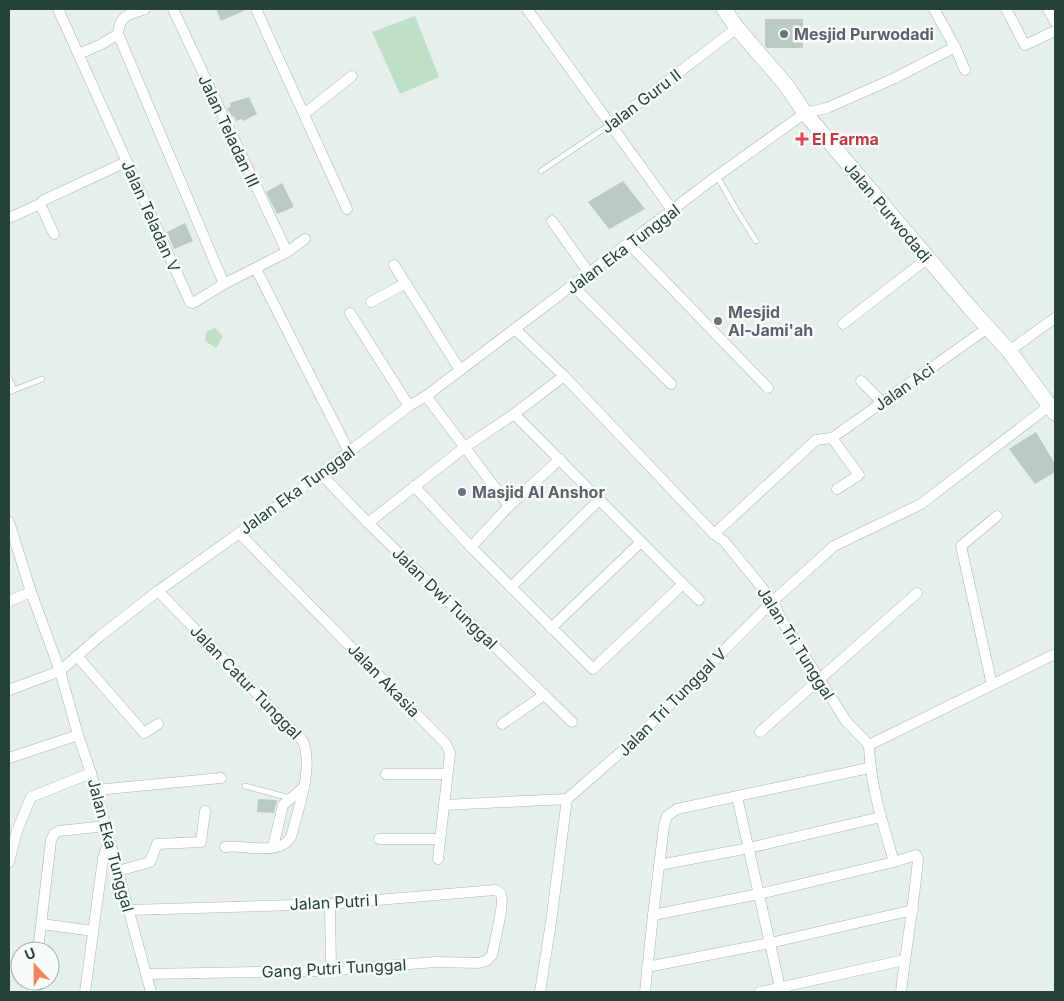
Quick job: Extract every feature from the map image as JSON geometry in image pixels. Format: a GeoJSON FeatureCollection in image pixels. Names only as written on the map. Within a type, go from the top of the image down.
{"type":"FeatureCollection","features":[{"type":"Feature","properties":{"kind":"street","name":"Jalan Teladan V"},"geometry":{"type":"LineString","coordinates":[[58,9],[190,302],[193,303],[224,284],[256,269],[287,252],[305,239]]}},
{"type":"Feature","properties":{"kind":"street"},"geometry":{"type":"LineString","coordinates":[[145,9],[124,17],[119,22],[118,34],[224,284]]}},
{"type":"Feature","properties":{"kind":"street","name":"Jalan Teladan III"},"geometry":{"type":"LineString","coordinates":[[173,9],[287,252]]}},
{"type":"Feature","properties":{"kind":"street"},"geometry":{"type":"LineString","coordinates":[[256,9],[347,209]]}},
{"type":"Feature","properties":{"kind":"street"},"geometry":{"type":"LineString","coordinates":[[527,9],[673,211]]}},
{"type":"Feature","properties":{"kind":"street","name":"Jalan Purwodadi"},"geometry":{"type":"LineString","coordinates":[[724,9],[786,84],[805,113],[971,309],[989,327],[1054,407]]}},
{"type":"Feature","properties":{"kind":"street"},"geometry":{"type":"LineString","coordinates":[[934,9],[955,47],[965,70]]}},
{"type":"Feature","properties":{"kind":"street"},"geometry":{"type":"LineString","coordinates":[[1006,9],[1025,45],[1055,31]]}},
{"type":"Feature","properties":{"kind":"street"},"geometry":{"type":"LineString","coordinates":[[1048,9],[1055,22]]}},
{"type":"Feature","properties":{"kind":"street","name":"Jalan Guru II"},"geometry":{"type":"LineString","coordinates":[[611,124],[738,28]]}},
{"type":"Feature","properties":{"kind":"street"},"geometry":{"type":"LineString","coordinates":[[79,54],[102,44],[118,34]]}},
{"type":"Feature","properties":{"kind":"street"},"geometry":{"type":"LineString","coordinates":[[805,113],[827,108],[895,78],[955,47]]}},
{"type":"Feature","properties":{"kind":"street"},"geometry":{"type":"LineString","coordinates":[[304,114],[352,76]]}},
{"type":"Feature","properties":{"kind":"street","name":"Jalan Eka Tunggal"},"geometry":{"type":"LineString","coordinates":[[151,992],[96,790],[60,672],[158,591],[409,406],[426,396],[718,176],[805,113]]}},
{"type":"Feature","properties":{"kind":"street"},"geometry":{"type":"LineString","coordinates":[[9,218],[126,162]]}},
{"type":"Feature","properties":{"kind":"street"},"geometry":{"type":"LineString","coordinates":[[40,204],[54,234]]}},
{"type":"Feature","properties":{"kind":"street"},"geometry":{"type":"LineString","coordinates":[[552,221],[589,273]]}},
{"type":"Feature","properties":{"kind":"street"},"geometry":{"type":"LineString","coordinates":[[629,244],[768,388]]}},
{"type":"Feature","properties":{"kind":"street"},"geometry":{"type":"LineString","coordinates":[[843,324],[928,258]]}},
{"type":"Feature","properties":{"kind":"street"},"geometry":{"type":"LineString","coordinates":[[394,265],[460,370]]}},
{"type":"Feature","properties":{"kind":"street"},"geometry":{"type":"LineString","coordinates":[[256,269],[349,452]]}},
{"type":"Feature","properties":{"kind":"street"},"geometry":{"type":"LineString","coordinates":[[371,302],[406,283]]}},
{"type":"Feature","properties":{"kind":"street"},"geometry":{"type":"LineString","coordinates":[[573,286],[671,384]]}},
{"type":"Feature","properties":{"kind":"street"},"geometry":{"type":"LineString","coordinates":[[350,313],[409,406]]}},
{"type":"Feature","properties":{"kind":"street"},"geometry":{"type":"LineString","coordinates":[[1009,352],[1055,318]]}},
{"type":"Feature","properties":{"kind":"street","name":"Jalan Aci"},"geometry":{"type":"LineString","coordinates":[[714,534],[816,440],[832,438],[989,327]]}},
{"type":"Feature","properties":{"kind":"street","name":"Jalan Tri Tunggal"},"geometry":{"type":"LineString","coordinates":[[515,328],[564,376],[714,534],[724,541],[773,601],[781,619],[846,721],[868,745]]}},
{"type":"Feature","properties":{"kind":"street"},"geometry":{"type":"LineString","coordinates":[[368,523],[464,447],[514,414],[564,376]]}},
{"type":"Feature","properties":{"kind":"street"},"geometry":{"type":"LineString","coordinates":[[861,381],[883,402]]}},
{"type":"Feature","properties":{"kind":"street"},"geometry":{"type":"LineString","coordinates":[[426,396],[509,506]]}},
{"type":"Feature","properties":{"kind":"street","name":"Jalan Tri Tunggal V"},"geometry":{"type":"LineString","coordinates":[[567,799],[637,738],[773,601],[834,546],[921,504],[1054,407]]}},
{"type":"Feature","properties":{"kind":"street"},"geometry":{"type":"LineString","coordinates":[[514,414],[699,600]]}},
{"type":"Feature","properties":{"kind":"street"},"geometry":{"type":"LineString","coordinates":[[832,438],[859,475],[837,489]]}},
{"type":"Feature","properties":{"kind":"street"},"geometry":{"type":"LineString","coordinates":[[472,547],[509,506],[560,459]]}},
{"type":"Feature","properties":{"kind":"street","name":"Jalan Dwi Tunggal"},"geometry":{"type":"LineString","coordinates":[[320,473],[368,523],[572,722]]}},
{"type":"Feature","properties":{"kind":"street"},"geometry":{"type":"LineString","coordinates":[[414,486],[593,669],[683,584]]}},
{"type":"Feature","properties":{"kind":"street"},"geometry":{"type":"LineString","coordinates":[[511,586],[599,500]]}},
{"type":"Feature","properties":{"kind":"street"},"geometry":{"type":"LineString","coordinates":[[992,685],[961,546],[997,516]]}},
{"type":"Feature","properties":{"kind":"street"},"geometry":{"type":"LineString","coordinates":[[9,522],[31,592],[60,672],[9,690]]}},
{"type":"Feature","properties":{"kind":"street","name":"Jalan Akasia"},"geometry":{"type":"LineString","coordinates":[[239,533],[446,744],[450,753],[438,859]]}},
{"type":"Feature","properties":{"kind":"street"},"geometry":{"type":"LineString","coordinates":[[551,628],[640,542]]}},
{"type":"Feature","properties":{"kind":"street","name":"Jalan Catur Tunggal"},"geometry":{"type":"LineString","coordinates":[[158,591],[303,741],[306,747],[307,769],[291,837],[288,843],[273,848]]}},
{"type":"Feature","properties":{"kind":"street"},"geometry":{"type":"LineString","coordinates":[[9,601],[31,592]]}},
{"type":"Feature","properties":{"kind":"street"},"geometry":{"type":"LineString","coordinates":[[760,732],[917,593]]}},
{"type":"Feature","properties":{"kind":"street"},"geometry":{"type":"LineString","coordinates":[[894,862],[870,768],[868,745],[1055,654]]}},
{"type":"Feature","properties":{"kind":"street"},"geometry":{"type":"LineString","coordinates":[[78,656],[144,733],[158,724]]}},
{"type":"Feature","properties":{"kind":"street"},"geometry":{"type":"LineString","coordinates":[[502,724],[544,695]]}},
{"type":"Feature","properties":{"kind":"street"},"geometry":{"type":"LineString","coordinates":[[9,758],[78,735]]}},
{"type":"Feature","properties":{"kind":"street"},"geometry":{"type":"LineString","coordinates":[[645,992],[659,866],[667,816],[677,809],[870,768]]}},
{"type":"Feature","properties":{"kind":"street"},"geometry":{"type":"LineString","coordinates":[[9,862],[13,832],[31,797],[91,773]]}},
{"type":"Feature","properties":{"kind":"street"},"geometry":{"type":"LineString","coordinates":[[386,774],[447,774]]}},
{"type":"Feature","properties":{"kind":"street"},"geometry":{"type":"LineString","coordinates":[[96,790],[221,778]]}},
{"type":"Feature","properties":{"kind":"street"},"geometry":{"type":"LineString","coordinates":[[225,847],[273,848],[283,806],[303,788]]}},
{"type":"Feature","properties":{"kind":"street"},"geometry":{"type":"LineString","coordinates":[[737,797],[780,988]]}},
{"type":"Feature","properties":{"kind":"street"},"geometry":{"type":"LineString","coordinates":[[444,805],[567,799],[540,992]]}},
{"type":"Feature","properties":{"kind":"street"},"geometry":{"type":"LineString","coordinates":[[118,871],[150,862],[158,844],[201,842],[204,811]]}},
{"type":"Feature","properties":{"kind":"street"},"geometry":{"type":"LineString","coordinates":[[659,866],[748,848],[881,817]]}},
{"type":"Feature","properties":{"kind":"street"},"geometry":{"type":"LineString","coordinates":[[39,941],[54,834],[106,826]]}},
{"type":"Feature","properties":{"kind":"street"},"geometry":{"type":"LineString","coordinates":[[84,992],[103,860],[109,839]]}},
{"type":"Feature","properties":{"kind":"street"},"geometry":{"type":"LineString","coordinates":[[378,840],[440,839]]}},
{"type":"Feature","properties":{"kind":"street"},"geometry":{"type":"LineString","coordinates":[[653,915],[759,894],[916,856],[918,857],[913,910],[904,960],[901,992]]}},
{"type":"Feature","properties":{"kind":"street","name":"Jalan Putri I"},"geometry":{"type":"LineString","coordinates":[[129,910],[330,904],[495,890],[502,896],[502,906],[496,930]]}},
{"type":"Feature","properties":{"kind":"street"},"geometry":{"type":"LineString","coordinates":[[330,904],[331,970]]}},
{"type":"Feature","properties":{"kind":"street"},"geometry":{"type":"LineString","coordinates":[[647,967],[770,943],[913,910]]}},
{"type":"Feature","properties":{"kind":"street"},"geometry":{"type":"LineString","coordinates":[[42,924],[93,931]]}},
{"type":"Feature","properties":{"kind":"street","name":"Gang Putri Tunggal"},"geometry":{"type":"LineString","coordinates":[[147,974],[331,970],[436,962],[478,964],[492,955],[496,930]]}},
{"type":"Feature","properties":{"kind":"street"},"geometry":{"type":"LineString","coordinates":[[760,992],[904,960]]}},
{"type":"Feature","properties":{"kind":"lane","name":"Jalan Guru II"},"geometry":{"type":"LineString","coordinates":[[541,170],[611,124]]}},
{"type":"Feature","properties":{"kind":"lane"},"geometry":{"type":"LineString","coordinates":[[718,176],[756,241]]}},
{"type":"Feature","properties":{"kind":"lane"},"geometry":{"type":"LineString","coordinates":[[9,378],[11,391],[42,379]]}},
{"type":"Feature","properties":{"kind":"lane"},"geometry":{"type":"LineString","coordinates":[[245,786],[290,798]]}},
{"type":"Feature","properties":{"kind":"green space"},"geometry":{"type":"Polygon","coordinates":[[[415,16],[439,77],[400,94],[372,32],[415,16]]]}},
{"type":"Feature","properties":{"kind":"green space"},"geometry":{"type":"Polygon","coordinates":[[[215,328],[223,336],[216,348],[205,341],[206,332],[215,328]]]}},
{"type":"Feature","properties":{"kind":"building"},"geometry":{"type":"Polygon","coordinates":[[[216,9],[248,9],[221,21],[216,9]]]}},
{"type":"Feature","properties":{"kind":"building","name":"Mesjid Purwodadi"},"geometry":{"type":"Polygon","coordinates":[[[765,19],[803,19],[803,48],[767,48],[765,46],[765,19]]]}},
{"type":"Feature","properties":{"kind":"building"},"geometry":{"type":"Polygon","coordinates":[[[249,97],[257,114],[243,121],[242,119],[236,121],[227,108],[231,107],[230,103],[249,97]]]}},
{"type":"Feature","properties":{"kind":"building"},"geometry":{"type":"Polygon","coordinates":[[[623,181],[645,209],[609,229],[588,202],[623,181]]]}},
{"type":"Feature","properties":{"kind":"building"},"geometry":{"type":"Polygon","coordinates":[[[282,183],[294,207],[277,214],[266,192],[282,183]]]}},
{"type":"Feature","properties":{"kind":"building"},"geometry":{"type":"Polygon","coordinates":[[[185,223],[193,241],[174,249],[167,232],[185,223]]]}},
{"type":"Feature","properties":{"kind":"building"},"geometry":{"type":"Polygon","coordinates":[[[1036,432],[1055,464],[1055,472],[1035,484],[1009,449],[1036,432]]]}},
{"type":"Feature","properties":{"kind":"building"},"geometry":{"type":"Polygon","coordinates":[[[258,799],[277,800],[274,813],[257,812],[258,799]]]}},
{"type":"Feature","properties":{"kind":"place","name":"Mesjid Purwodadi"},"geometry":{"type":"Point","coordinates":[784,34]}},
{"type":"Feature","properties":{"kind":"place","name":"El Farma"},"geometry":{"type":"Point","coordinates":[802,139]}},
{"type":"Feature","properties":{"kind":"place","name":"Mesjid Al-Jami'ah"},"geometry":{"type":"Point","coordinates":[718,321]}},
{"type":"Feature","properties":{"kind":"place","name":"Masjid Al Anshor"},"geometry":{"type":"Point","coordinates":[462,492]}}]}
